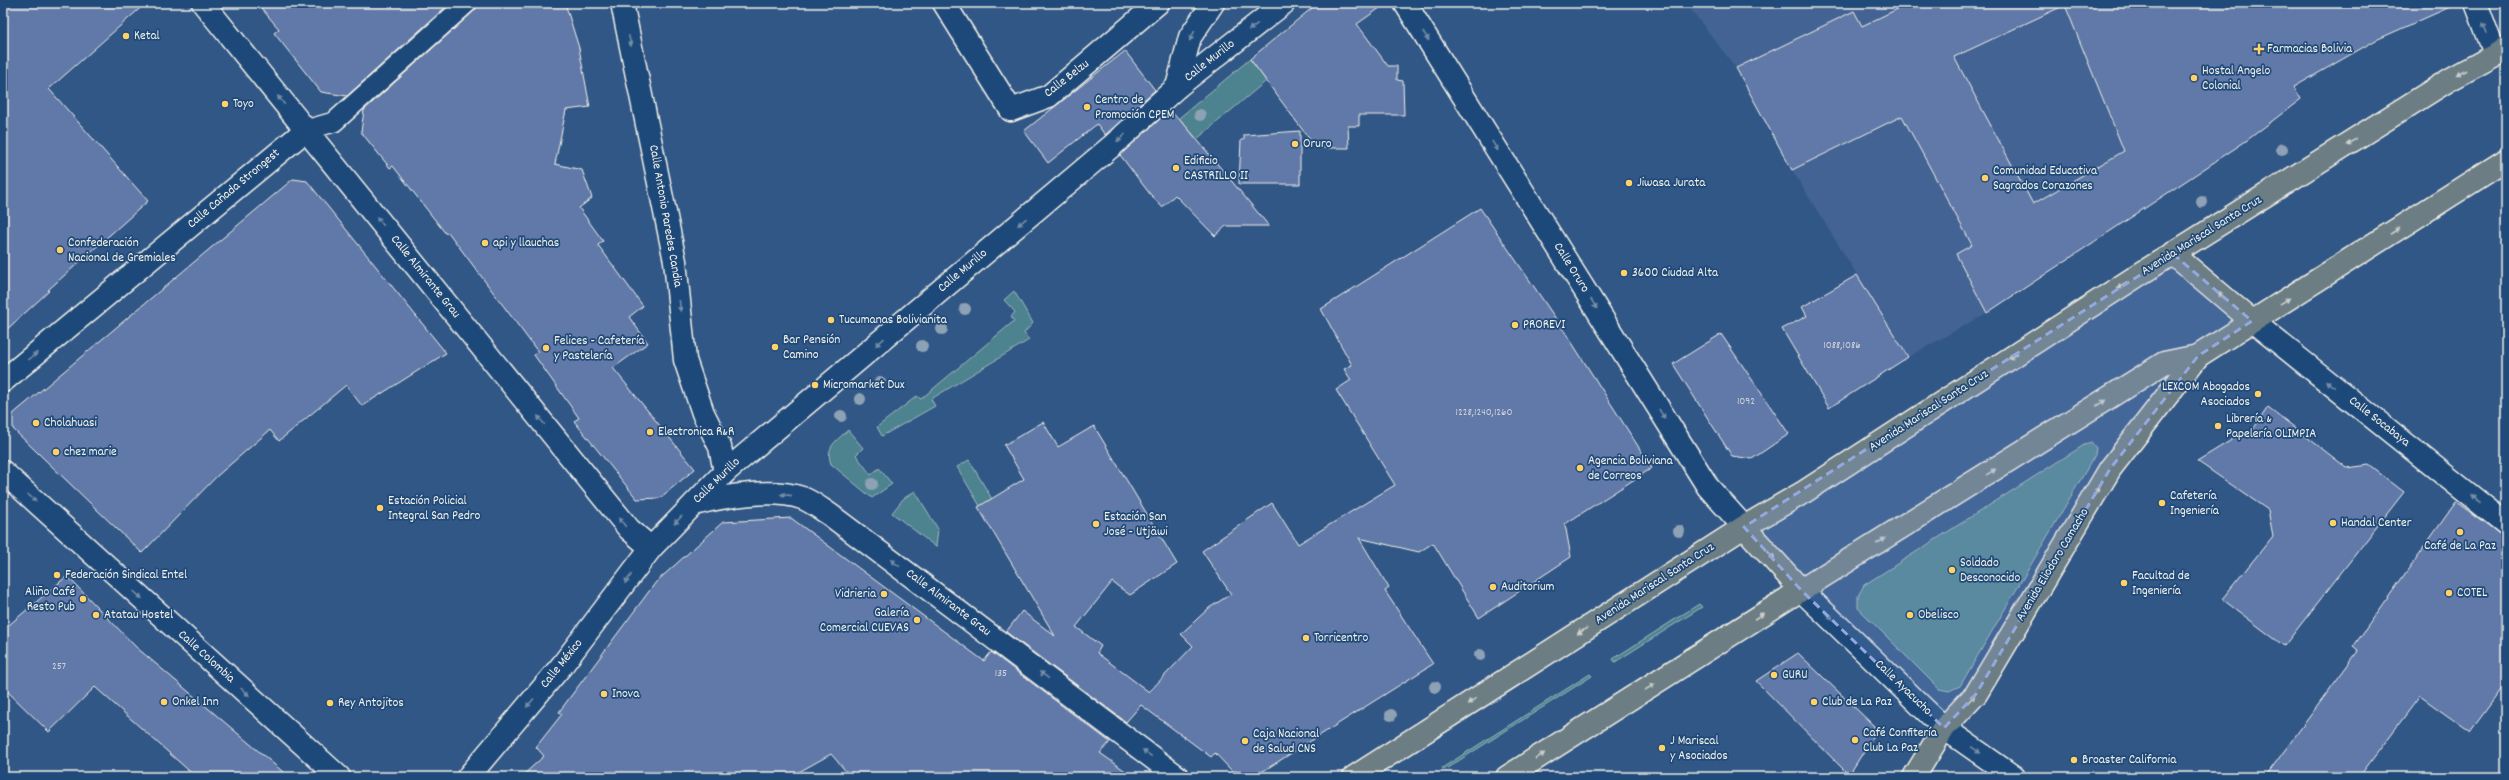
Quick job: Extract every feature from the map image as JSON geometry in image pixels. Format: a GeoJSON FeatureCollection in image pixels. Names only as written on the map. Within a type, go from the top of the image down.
{"type":"FeatureCollection","features":[{"type":"Feature","properties":{"kind":"main road","name":"Calle Almirante Grau"},"geometry":{"type":"LineString","coordinates":[[203,3],[629,529],[651,548]]}},
{"type":"Feature","properties":{"kind":"main road","name":"Calle Antonio Paredes Candia"},"geometry":{"type":"LineString","coordinates":[[622,3],[676,260],[685,360],[704,413],[720,447],[725,472]]}},
{"type":"Feature","properties":{"kind":"main road","name":"Calle Belzu"},"geometry":{"type":"LineString","coordinates":[[944,3],[1012,110],[1049,96],[1158,3]]}},
{"type":"Feature","properties":{"kind":"main road"},"geometry":{"type":"LineString","coordinates":[[1177,87],[1190,37],[1213,3]]}},
{"type":"Feature","properties":{"kind":"main road","name":"Calle Murillo"},"geometry":{"type":"LineString","coordinates":[[651,548],[725,472],[1101,155],[1177,87],[1284,3]]}},
{"type":"Feature","properties":{"kind":"main road","name":"Calle Oruro"},"geometry":{"type":"LineString","coordinates":[[1405,3],[1708,487],[1744,527]]}},
{"type":"Feature","properties":{"kind":"main road"},"geometry":{"type":"LineString","coordinates":[[2476,3],[2500,51]]}},
{"type":"Feature","properties":{"kind":"main road","name":"Avenida Mariscal Santa Cruz"},"geometry":{"type":"LineString","coordinates":[[1354,777],[1744,527],[1804,492],[2173,254],[2500,51]]}},
{"type":"Feature","properties":{"kind":"main road","name":"Calle Cañada Strongest"},"geometry":{"type":"LineString","coordinates":[[3,381],[306,130]]}},
{"type":"Feature","properties":{"kind":"main road"},"geometry":{"type":"LineString","coordinates":[[1507,777],[1801,590],[2164,364],[2198,356],[2506,160]]}},
{"type":"Feature","properties":{"kind":"main road"},"geometry":{"type":"LineString","coordinates":[[2173,254],[2252,321]]}},
{"type":"Feature","properties":{"kind":"main road","name":"Calle Socabaya"},"geometry":{"type":"LineString","coordinates":[[2252,321],[2506,524]]}},
{"type":"Feature","properties":{"kind":"main road","name":"Avenida Eliodoro Camacho"},"geometry":{"type":"LineString","coordinates":[[1914,777],[1944,728],[1976,694],[2110,469],[2198,356]]}},
{"type":"Feature","properties":{"kind":"main road","name":"Calle Colombia"},"geometry":{"type":"LineString","coordinates":[[3,472],[339,777]]}},
{"type":"Feature","properties":{"kind":"main road","name":"Calle Almirante Grau"},"geometry":{"type":"LineString","coordinates":[[694,504],[714,499],[761,494],[786,494],[803,498],[829,514],[1178,777]]}},
{"type":"Feature","properties":{"kind":"main road"},"geometry":{"type":"LineString","coordinates":[[1744,527],[1801,590]]}},
{"type":"Feature","properties":{"kind":"main road","name":"Calle México"},"geometry":{"type":"LineString","coordinates":[[468,777],[563,664],[651,548]]}},
{"type":"Feature","properties":{"kind":"main road","name":"Calle Ayacucho"},"geometry":{"type":"LineString","coordinates":[[1801,590],[1944,728],[2014,777]]}},
{"type":"Feature","properties":{"kind":"lane","name":"Calle Cañada Strongest"},"geometry":{"type":"LineString","coordinates":[[306,130],[334,122],[467,3]]}},
{"type":"Feature","properties":{"kind":"highlighted area"},"geometry":{"type":"Polygon","coordinates":[[[2173,254],[2252,321],[2198,356],[2110,469],[1976,694],[1944,728],[1801,590],[1744,527],[2173,254]]]}},
{"type":"Feature","properties":{"kind":"shaded area","name":"Comunidad Educativa Sagrados Corazones"},"geometry":{"type":"Polygon","coordinates":[[[1686,3],[2115,3],[2176,186],[1987,313],[1908,357],[1792,170],[1736,68],[1686,3]]]}},
{"type":"Feature","properties":{"kind":"green space"},"geometry":{"type":"Polygon","coordinates":[[[1250,59],[1266,81],[1197,139],[1179,118],[1250,59]]]}},
{"type":"Feature","properties":{"kind":"green space"},"geometry":{"type":"Polygon","coordinates":[[[1014,291],[1033,323],[1024,333],[1029,340],[931,399],[935,406],[882,436],[877,427],[917,396],[921,399],[1014,321],[1011,317],[1015,312],[1004,300],[1014,291]]]}},
{"type":"Feature","properties":{"kind":"green space"},"geometry":{"type":"Polygon","coordinates":[[[848,430],[863,448],[856,455],[871,475],[879,468],[892,484],[872,498],[831,464],[829,453],[833,445],[848,430]]]}},
{"type":"Feature","properties":{"kind":"green space"},"geometry":{"type":"Polygon","coordinates":[[[2092,443],[2096,448],[2095,455],[1960,686],[1949,691],[1939,689],[1858,608],[1858,596],[1864,585],[2084,445],[2092,443]]]}},
{"type":"Feature","properties":{"kind":"green space"},"geometry":{"type":"Polygon","coordinates":[[[969,460],[992,499],[980,506],[957,467],[969,460]]]}},
{"type":"Feature","properties":{"kind":"green space"},"geometry":{"type":"Polygon","coordinates":[[[915,491],[938,529],[936,547],[892,513],[903,499],[915,491]]]}},
{"type":"Feature","properties":{"kind":"green space"},"geometry":{"type":"Polygon","coordinates":[[[1699,604],[1702,607],[1615,662],[1613,659],[1699,604]]]}},
{"type":"Feature","properties":{"kind":"green space"},"geometry":{"type":"Polygon","coordinates":[[[1590,674],[1592,676],[1444,770],[1442,768],[1590,674]]]}},
{"type":"Feature","properties":{"kind":"building"},"geometry":{"type":"Polygon","coordinates":[[[3,3],[146,3],[49,89],[148,201],[48,290],[49,291],[3,333],[3,3]]]}},
{"type":"Feature","properties":{"kind":"building"},"geometry":{"type":"Polygon","coordinates":[[[257,3],[450,3],[347,96],[321,92],[274,33],[279,29],[257,3]]]}},
{"type":"Feature","properties":{"kind":"building"},"geometry":{"type":"Polygon","coordinates":[[[478,3],[565,3],[579,48],[590,107],[566,110],[555,164],[582,170],[592,198],[579,208],[603,241],[598,245],[643,306],[629,317],[648,343],[613,368],[695,469],[660,498],[637,499],[574,421],[579,418],[534,355],[538,352],[448,232],[446,234],[393,166],[390,168],[361,132],[364,110],[474,11],[478,3]]]}},
{"type":"Feature","properties":{"kind":"building"},"geometry":{"type":"Polygon","coordinates":[[[1318,3],[1387,3],[1357,24],[1388,66],[1397,66],[1397,80],[1403,81],[1404,115],[1359,115],[1359,126],[1348,126],[1349,148],[1316,148],[1250,59],[1318,3]]]}},
{"type":"Feature","properties":{"kind":"building"},"geometry":{"type":"Polygon","coordinates":[[[1910,3],[2459,3],[2376,40],[2294,87],[2301,99],[2246,141],[1987,313],[1956,254],[1972,245],[1902,116],[1792,170],[1736,68],[1854,11],[1862,26],[1910,3]],[[2065,5],[1954,57],[2033,204],[2124,151],[2065,5]]]}},
{"type":"Feature","properties":{"kind":"building","name":"Centro de Promoción CPEM"},"geometry":{"type":"Polygon","coordinates":[[[1125,51],[1155,90],[1105,135],[1097,124],[1048,163],[1024,131],[1125,51]]]}},
{"type":"Feature","properties":{"kind":"building"},"geometry":{"type":"Polygon","coordinates":[[[1170,110],[1178,119],[1179,118],[1269,226],[1226,226],[1215,236],[1175,195],[1162,207],[1150,194],[1120,155],[1170,110]]]}},
{"type":"Feature","properties":{"kind":"building"},"geometry":{"type":"Polygon","coordinates":[[[1300,131],[1300,184],[1239,184],[1241,140],[1244,140],[1244,135],[1300,131]]]}},
{"type":"Feature","properties":{"kind":"building"},"geometry":{"type":"Polygon","coordinates":[[[293,179],[307,181],[446,353],[362,406],[346,385],[279,441],[270,430],[217,476],[142,553],[13,429],[13,414],[293,179]]]}},
{"type":"Feature","properties":{"kind":"building"},"geometry":{"type":"Polygon","coordinates":[[[1480,208],[1567,335],[1652,468],[1565,524],[1571,557],[1479,618],[1433,543],[1419,552],[1359,538],[1389,588],[1385,591],[1433,664],[1260,773],[1232,771],[1215,753],[1211,757],[1141,705],[1126,722],[1006,632],[1022,611],[1055,636],[978,507],[1024,479],[1004,445],[1043,422],[1058,447],[1094,426],[1177,564],[1130,595],[1112,582],[1076,627],[1101,646],[1097,653],[1149,692],[1193,646],[1181,634],[1209,608],[1231,594],[1202,551],[1272,503],[1298,544],[1395,485],[1336,390],[1351,380],[1344,369],[1352,365],[1321,309],[1480,208]]]}},
{"type":"Feature","properties":{"kind":"building"},"geometry":{"type":"Polygon","coordinates":[[[1857,275],[1908,357],[1829,408],[1782,329],[1807,316],[1802,307],[1857,275]]]}},
{"type":"Feature","properties":{"kind":"building"},"geometry":{"type":"Polygon","coordinates":[[[1721,334],[1789,434],[1752,459],[1732,456],[1673,364],[1721,334]]]}},
{"type":"Feature","properties":{"kind":"building","name":"Handal Center"},"geometry":{"type":"Polygon","coordinates":[[[2268,407],[2347,468],[2369,465],[2404,492],[2284,646],[2222,599],[2273,536],[2268,510],[2197,461],[2243,433],[2248,437],[2268,407]]]}},
{"type":"Feature","properties":{"kind":"building","name":"COTEL"},"geometry":{"type":"Polygon","coordinates":[[[2456,502],[2506,538],[2506,683],[2470,732],[2420,696],[2359,777],[2265,777],[2358,651],[2353,647],[2456,502]]]}},
{"type":"Feature","properties":{"kind":"building"},"geometry":{"type":"Polygon","coordinates":[[[791,518],[984,661],[991,652],[1110,742],[1100,753],[1134,777],[851,777],[831,754],[790,777],[521,777],[544,756],[536,747],[562,714],[559,712],[656,582],[723,522],[791,518]]]}},
{"type":"Feature","properties":{"kind":"building"},"geometry":{"type":"Polygon","coordinates":[[[67,576],[136,647],[289,777],[196,777],[95,687],[49,732],[3,687],[3,630],[67,576]]]}},
{"type":"Feature","properties":{"kind":"building","name":"Club de La Paz"},"geometry":{"type":"Polygon","coordinates":[[[1798,653],[1874,726],[1873,737],[1849,775],[1756,681],[1798,653]]]}},
{"type":"Feature","properties":{"kind":"place","name":"Ketal"},"geometry":{"type":"Point","coordinates":[126,36]}},
{"type":"Feature","properties":{"kind":"place","name":"Farmacias Bolivia"},"geometry":{"type":"Point","coordinates":[2259,49]}},
{"type":"Feature","properties":{"kind":"place","name":"Hostal Angelo Colonial"},"geometry":{"type":"Point","coordinates":[2194,78]}},
{"type":"Feature","properties":{"kind":"place","name":"Toyo"},"geometry":{"type":"Point","coordinates":[225,104]}},
{"type":"Feature","properties":{"kind":"place","name":"Centro de Promoción CPEM"},"geometry":{"type":"Point","coordinates":[1087,107]}},
{"type":"Feature","properties":{"kind":"place","name":"Oruro"},"geometry":{"type":"Point","coordinates":[1295,144]}},
{"type":"Feature","properties":{"kind":"place","name":"Edificio CASTRILLO II"},"geometry":{"type":"Point","coordinates":[1176,168]}},
{"type":"Feature","properties":{"kind":"place","name":"Comunidad Educativa Sagrados Corazones"},"geometry":{"type":"Point","coordinates":[1985,178]}},
{"type":"Feature","properties":{"kind":"place","name":"Jiwasa Jurata"},"geometry":{"type":"Point","coordinates":[1629,183]}},
{"type":"Feature","properties":{"kind":"place","name":"api y llauchas"},"geometry":{"type":"Point","coordinates":[485,243]}},
{"type":"Feature","properties":{"kind":"place","name":"Confederación Nacional de Gremiales"},"geometry":{"type":"Point","coordinates":[60,250]}},
{"type":"Feature","properties":{"kind":"place","name":"3600 Ciudad Alta"},"geometry":{"type":"Point","coordinates":[1624,273]}},
{"type":"Feature","properties":{"kind":"place","name":"Tucumanas Bolivianita"},"geometry":{"type":"Point","coordinates":[831,320]}},
{"type":"Feature","properties":{"kind":"place","name":"PROREVI"},"geometry":{"type":"Point","coordinates":[1515,325]}},
{"type":"Feature","properties":{"kind":"place","name":"Bar Pensión Camino"},"geometry":{"type":"Point","coordinates":[775,347]}},
{"type":"Feature","properties":{"kind":"place","name":"Felices - Cafetería y Pastelería"},"geometry":{"type":"Point","coordinates":[546,348]}},
{"type":"Feature","properties":{"kind":"place","name":"Micromarket Dux"},"geometry":{"type":"Point","coordinates":[815,385]}},
{"type":"Feature","properties":{"kind":"place","name":"LEXCOM Abogados Asociados"},"geometry":{"type":"Point","coordinates":[2258,394]}},
{"type":"Feature","properties":{"kind":"place","name":"Cholahuasi"},"geometry":{"type":"Point","coordinates":[36,423]}},
{"type":"Feature","properties":{"kind":"place","name":"Librería & Papelería OLIMPIA"},"geometry":{"type":"Point","coordinates":[2218,426]}},
{"type":"Feature","properties":{"kind":"place","name":"Electronica R&R"},"geometry":{"type":"Point","coordinates":[650,432]}},
{"type":"Feature","properties":{"kind":"place","name":"chez marie"},"geometry":{"type":"Point","coordinates":[56,452]}},
{"type":"Feature","properties":{"kind":"place","name":"Agencia Boliviana de Correos"},"geometry":{"type":"Point","coordinates":[1580,468]}},
{"type":"Feature","properties":{"kind":"place","name":"Cafetería Ingeniería"},"geometry":{"type":"Point","coordinates":[2162,503]}},
{"type":"Feature","properties":{"kind":"place","name":"Estación Policial Integral San Pedro"},"geometry":{"type":"Point","coordinates":[380,508]}},
{"type":"Feature","properties":{"kind":"place","name":"Handal Center"},"geometry":{"type":"Point","coordinates":[2333,523]}},
{"type":"Feature","properties":{"kind":"place","name":"Estación San José - Utjäwi"},"geometry":{"type":"Point","coordinates":[1096,524]}},
{"type":"Feature","properties":{"kind":"place","name":"Café de La Paz"},"geometry":{"type":"Point","coordinates":[2460,532]}},
{"type":"Feature","properties":{"kind":"place","name":"Soldado Desconocido"},"geometry":{"type":"Point","coordinates":[1952,570]}},
{"type":"Feature","properties":{"kind":"place","name":"Federación Sindical Entel"},"geometry":{"type":"Point","coordinates":[57,575]}},
{"type":"Feature","properties":{"kind":"place","name":"Facultad de Ingeniería"},"geometry":{"type":"Point","coordinates":[2124,583]}},
{"type":"Feature","properties":{"kind":"place","name":"Auditorium"},"geometry":{"type":"Point","coordinates":[1493,587]}},
{"type":"Feature","properties":{"kind":"place","name":"COTEL"},"geometry":{"type":"Point","coordinates":[2449,593]}},
{"type":"Feature","properties":{"kind":"place","name":"Vidrieria"},"geometry":{"type":"Point","coordinates":[884,594]}},
{"type":"Feature","properties":{"kind":"place","name":"Aliño Café Resto Pub"},"geometry":{"type":"Point","coordinates":[83,599]}},
{"type":"Feature","properties":{"kind":"place","name":"Atatau Hostel"},"geometry":{"type":"Point","coordinates":[96,615]}},
{"type":"Feature","properties":{"kind":"place","name":"Obelisco"},"geometry":{"type":"Point","coordinates":[1910,615]}},
{"type":"Feature","properties":{"kind":"place","name":"Galería Comercial CUEVAS"},"geometry":{"type":"Point","coordinates":[917,620]}},
{"type":"Feature","properties":{"kind":"place","name":"Torricentro"},"geometry":{"type":"Point","coordinates":[1306,638]}},
{"type":"Feature","properties":{"kind":"place","name":"GURU"},"geometry":{"type":"Point","coordinates":[1774,675]}},
{"type":"Feature","properties":{"kind":"place","name":"Inova"},"geometry":{"type":"Point","coordinates":[604,694]}},
{"type":"Feature","properties":{"kind":"place","name":"Onkel Inn"},"geometry":{"type":"Point","coordinates":[164,702]}},
{"type":"Feature","properties":{"kind":"place","name":"Club de La Paz"},"geometry":{"type":"Point","coordinates":[1814,702]}},
{"type":"Feature","properties":{"kind":"place","name":"Rey Antojitos"},"geometry":{"type":"Point","coordinates":[330,703]}},
{"type":"Feature","properties":{"kind":"place","name":"Café Confitería Club La Paz"},"geometry":{"type":"Point","coordinates":[1855,740]}},
{"type":"Feature","properties":{"kind":"place","name":"Caja Nacional de Salud CNS"},"geometry":{"type":"Point","coordinates":[1245,741]}},
{"type":"Feature","properties":{"kind":"place","name":"J Mariscal y Asociados"},"geometry":{"type":"Point","coordinates":[1662,748]}},
{"type":"Feature","properties":{"kind":"place","name":"Broaster California"},"geometry":{"type":"Point","coordinates":[2074,760]}}]}
